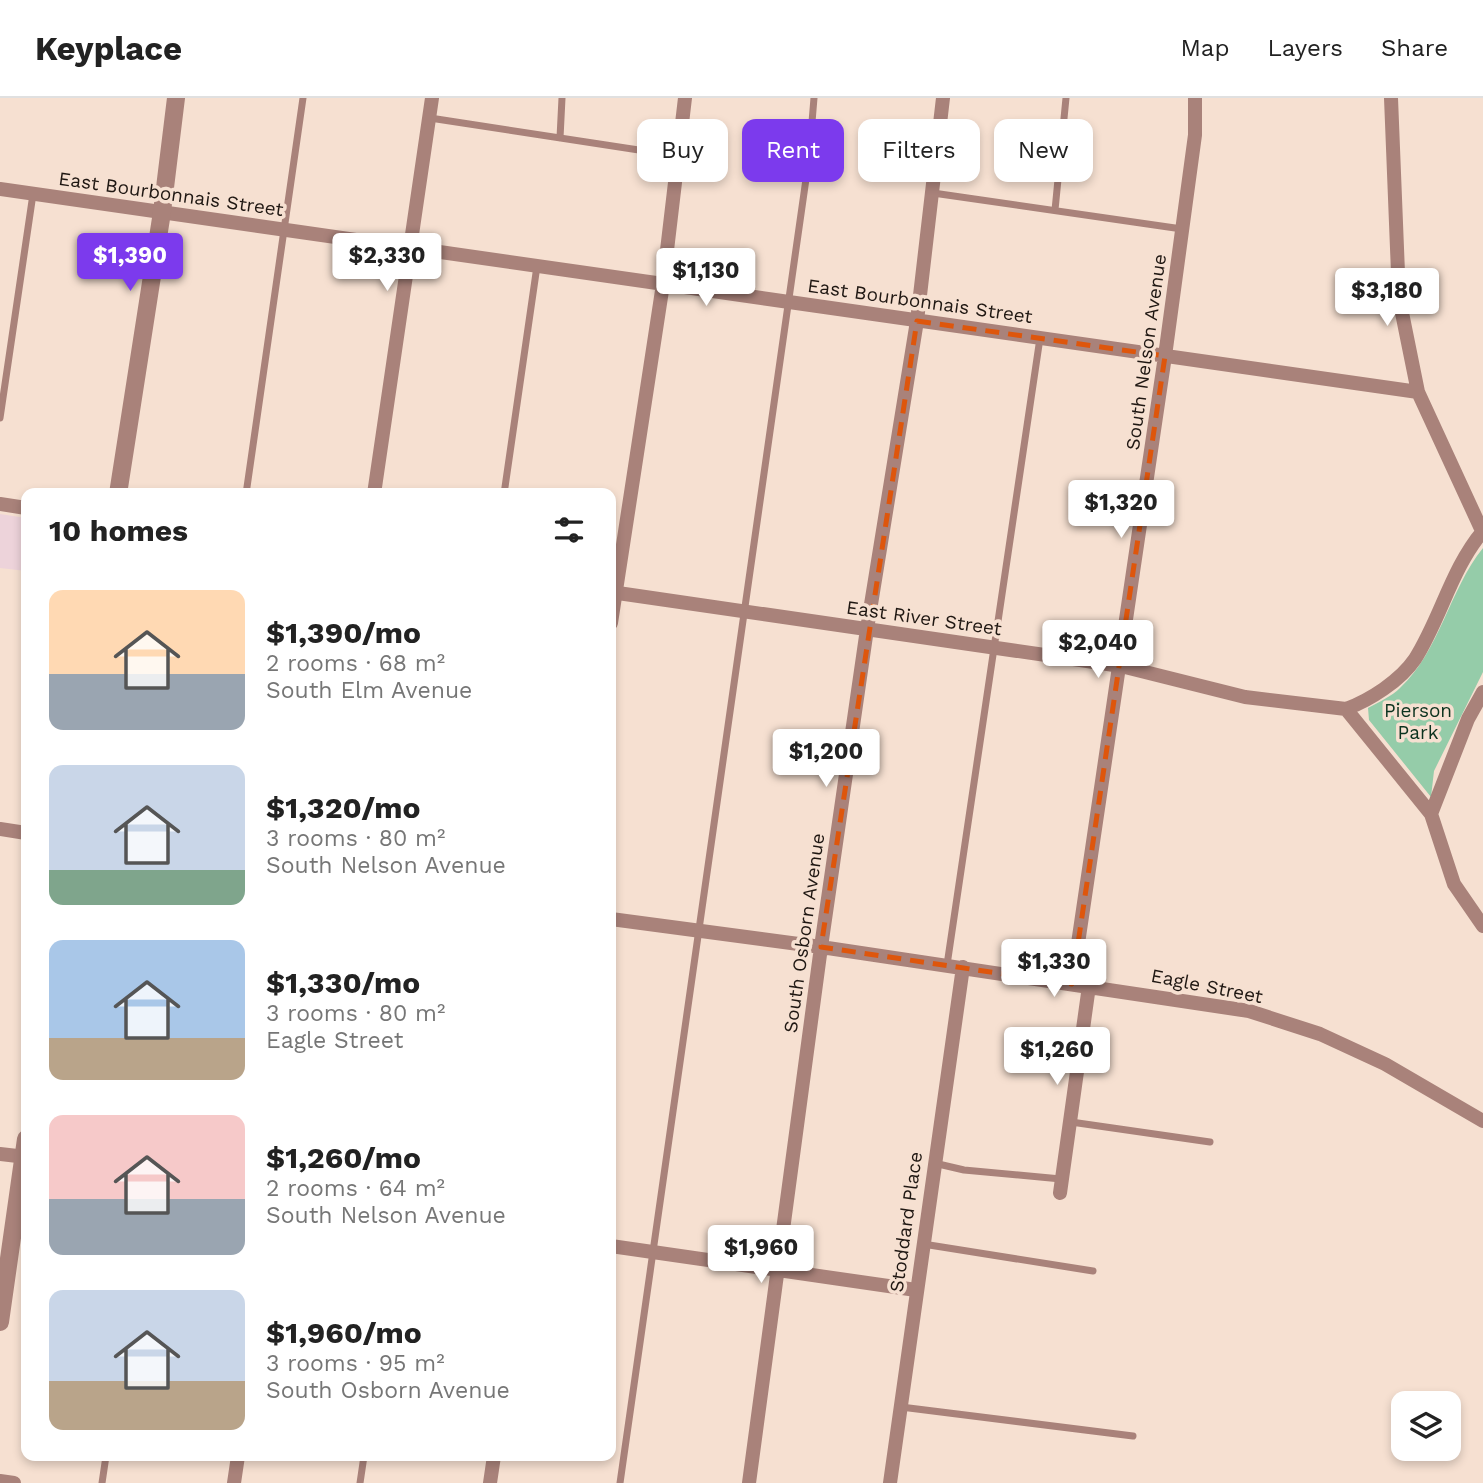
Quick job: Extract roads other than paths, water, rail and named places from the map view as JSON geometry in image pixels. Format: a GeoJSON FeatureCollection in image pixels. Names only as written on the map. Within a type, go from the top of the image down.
{"type":"FeatureCollection","features":[{"type":"Feature","properties":{"kind":"street"},"geometry":{"type":"LineString","coordinates":[[119,488],[162,212],[176,98]]}},
{"type":"Feature","properties":{"kind":"street"},"geometry":{"type":"LineString","coordinates":[[375,488],[432,98]]}},
{"type":"Feature","properties":{"kind":"street"},"geometry":{"type":"LineString","coordinates":[[682,119],[685,98]]}},
{"type":"Feature","properties":{"kind":"street","name":"South Osborn Avenue"},"geometry":{"type":"LineString","coordinates":[[749,1483],[821,947],[867,629],[917,321],[943,98]]}},
{"type":"Feature","properties":{"kind":"street","name":"South Nelson Avenue"},"geometry":{"type":"LineString","coordinates":[[1072,984],[1165,356],[1195,135],[1195,98]]}},
{"type":"Feature","properties":{"kind":"street"},"geometry":{"type":"LineString","coordinates":[[1391,98],[1399,298],[1418,392],[1483,532],[1467,551],[1414,660],[1388,685],[1346,709],[1431,814],[1454,884],[1483,926]]}},
{"type":"Feature","properties":{"kind":"street"},"geometry":{"type":"LineString","coordinates":[[616,574],[663,284],[675,182]]}},
{"type":"Feature","properties":{"kind":"street","name":"East Bourbonnais Street"},"geometry":{"type":"LineString","coordinates":[[0,189],[1418,392]]}},
{"type":"Feature","properties":{"kind":"street"},"geometry":{"type":"LineString","coordinates":[[0,504],[21,507]]}},
{"type":"Feature","properties":{"kind":"street","name":"East River Street"},"geometry":{"type":"LineString","coordinates":[[616,592],[1121,666],[1245,697],[1346,709]]}},
{"type":"Feature","properties":{"kind":"street"},"geometry":{"type":"LineString","coordinates":[[1431,814],[1468,719],[1483,692]]}},
{"type":"Feature","properties":{"kind":"street"},"geometry":{"type":"LineString","coordinates":[[0,829],[21,832]]}},
{"type":"Feature","properties":{"kind":"street","name":"Eagle Street"},"geometry":{"type":"LineString","coordinates":[[616,920],[963,967],[1248,1011],[1320,1034],[1385,1065],[1483,1121]]}},
{"type":"Feature","properties":{"kind":"street","name":"Stoddard Place"},"geometry":{"type":"LineString","coordinates":[[890,1483],[915,1290],[963,967]]}},
{"type":"Feature","properties":{"kind":"street"},"geometry":{"type":"LineString","coordinates":[[1061,1186],[1090,986]]}},
{"type":"Feature","properties":{"kind":"street"},"geometry":{"type":"LineString","coordinates":[[0,1154],[21,1151]]}},
{"type":"Feature","properties":{"kind":"street"},"geometry":{"type":"LineString","coordinates":[[0,1321],[21,1178]]}},
{"type":"Feature","properties":{"kind":"street"},"geometry":{"type":"LineString","coordinates":[[616,1247],[915,1290]]}},
{"type":"Feature","properties":{"kind":"street"},"geometry":{"type":"LineString","coordinates":[[234,1483],[236,1461]]}},
{"type":"Feature","properties":{"kind":"street"},"geometry":{"type":"LineString","coordinates":[[490,1483],[493,1461]]}},
{"type":"Feature","properties":{"kind":"street"},"geometry":{"type":"LineString","coordinates":[[0,1481],[15,1483]]}},
{"type":"Feature","properties":{"kind":"lane"},"geometry":{"type":"LineString","coordinates":[[247,488],[303,98]]}},
{"type":"Feature","properties":{"kind":"lane"},"geometry":{"type":"LineString","coordinates":[[560,138],[562,98]]}},
{"type":"Feature","properties":{"kind":"lane"},"geometry":{"type":"LineString","coordinates":[[620,1483],[809,158],[814,98]]}},
{"type":"Feature","properties":{"kind":"lane"},"geometry":{"type":"LineString","coordinates":[[1055,210],[1066,98]]}},
{"type":"Feature","properties":{"kind":"lane"},"geometry":{"type":"LineString","coordinates":[[430,118],[637,150]]}},
{"type":"Feature","properties":{"kind":"lane"},"geometry":{"type":"LineString","coordinates":[[933,192],[1182,229]]}},
{"type":"Feature","properties":{"kind":"lane"},"geometry":{"type":"LineString","coordinates":[[0,418],[33,194]]}},
{"type":"Feature","properties":{"kind":"lane"},"geometry":{"type":"LineString","coordinates":[[505,488],[537,266]]}},
{"type":"Feature","properties":{"kind":"lane"},"geometry":{"type":"LineString","coordinates":[[947,965],[1040,338]]}},
{"type":"Feature","properties":{"kind":"lane"},"geometry":{"type":"LineString","coordinates":[[1070,1122],[1210,1142]]}},
{"type":"Feature","properties":{"kind":"lane"},"geometry":{"type":"LineString","coordinates":[[933,1163],[1061,1186]]}},
{"type":"Feature","properties":{"kind":"lane"},"geometry":{"type":"LineString","coordinates":[[922,1244],[1093,1271]]}},
{"type":"Feature","properties":{"kind":"lane"},"geometry":{"type":"LineString","coordinates":[[900,1407],[1133,1436]]}},
{"type":"Feature","properties":{"kind":"lane"},"geometry":{"type":"LineString","coordinates":[[102,1483],[105,1461]]}},
{"type":"Feature","properties":{"kind":"lane"},"geometry":{"type":"LineString","coordinates":[[360,1483],[363,1461]]}},
{"type":"Feature","properties":{"kind":"park label","name":"Pierson Park"},"geometry":{"type":"Point","coordinates":[1418,721]}}]}
